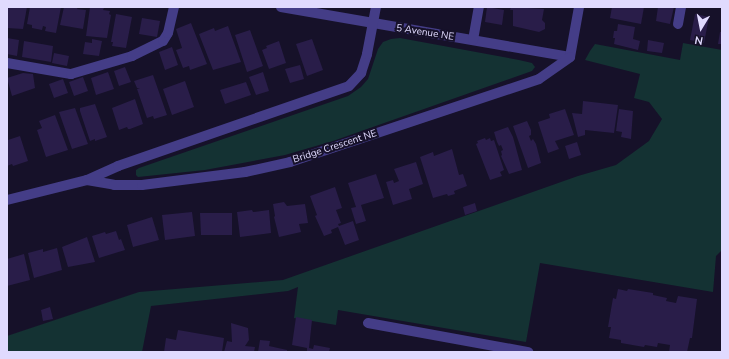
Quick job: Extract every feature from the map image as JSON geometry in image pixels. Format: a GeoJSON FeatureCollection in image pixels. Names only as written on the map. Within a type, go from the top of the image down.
{"type":"FeatureCollection","features":[{"type":"Feature","properties":{"kind":"street"},"geometry":{"type":"LineString","coordinates":[[7,63],[71,74],[132,56],[163,41],[168,33],[174,7]]}},
{"type":"Feature","properties":{"kind":"street","name":"5 Avenue NE"},"geometry":{"type":"LineString","coordinates":[[281,7],[372,24],[570,57]]}},
{"type":"Feature","properties":{"kind":"street","name":"Bridge Crescent NE"},"geometry":{"type":"LineString","coordinates":[[7,200],[87,180],[118,166],[349,86],[361,73],[367,54],[376,7]]}},
{"type":"Feature","properties":{"kind":"street"},"geometry":{"type":"LineString","coordinates":[[473,40],[479,7]]}},
{"type":"Feature","properties":{"kind":"street"},"geometry":{"type":"LineString","coordinates":[[570,57],[579,7]]}},
{"type":"Feature","properties":{"kind":"street"},"geometry":{"type":"LineString","coordinates":[[678,24],[681,7]]}},
{"type":"Feature","properties":{"kind":"street","name":"Bridge Crescent NE"},"geometry":{"type":"LineString","coordinates":[[87,180],[114,185],[142,185],[245,172],[290,162],[539,79],[570,57]]}},
{"type":"Feature","properties":{"kind":"street"},"geometry":{"type":"LineString","coordinates":[[368,323],[528,352]]}},
{"type":"Feature","properties":{"kind":"green space"},"geometry":{"type":"Polygon","coordinates":[[[400,38],[519,60],[532,63],[535,67],[532,71],[333,141],[285,155],[205,170],[138,177],[136,175],[136,170],[139,168],[348,96],[361,87],[368,79],[378,49],[383,42],[400,38]]]}},
{"type":"Feature","properties":{"kind":"green space"},"geometry":{"type":"Polygon","coordinates":[[[683,43],[722,50],[722,250],[716,256],[713,292],[540,263],[526,342],[338,310],[336,325],[294,318],[298,287],[288,291],[151,306],[142,352],[7,352],[7,336],[139,292],[283,280],[578,176],[616,165],[649,141],[662,119],[649,102],[634,98],[640,74],[585,60],[595,44],[680,60],[683,43]]]}},
{"type":"Feature","properties":{"kind":"building"},"geometry":{"type":"Polygon","coordinates":[[[7,7],[27,7],[23,29],[7,28],[7,7]]]}},
{"type":"Feature","properties":{"kind":"building"},"geometry":{"type":"Polygon","coordinates":[[[30,7],[61,7],[56,33],[45,31],[46,27],[43,26],[42,30],[32,28],[32,25],[27,24],[30,7]]]}},
{"type":"Feature","properties":{"kind":"building"},"geometry":{"type":"Polygon","coordinates":[[[64,7],[78,7],[77,9],[86,10],[83,29],[60,25],[64,7]]]}},
{"type":"Feature","properties":{"kind":"building"},"geometry":{"type":"Polygon","coordinates":[[[90,7],[104,8],[103,10],[110,11],[109,14],[111,15],[107,38],[86,36],[90,7]]]}},
{"type":"Feature","properties":{"kind":"building"},"geometry":{"type":"Polygon","coordinates":[[[487,7],[504,10],[502,25],[485,22],[487,7]]]}},
{"type":"Feature","properties":{"kind":"building"},"geometry":{"type":"Polygon","coordinates":[[[511,7],[544,9],[542,20],[545,23],[545,29],[539,32],[513,26],[513,10],[510,10],[511,7]]]}},
{"type":"Feature","properties":{"kind":"building"},"geometry":{"type":"Polygon","coordinates":[[[612,7],[644,7],[641,24],[610,18],[612,7]]]}},
{"type":"Feature","properties":{"kind":"building"},"geometry":{"type":"Polygon","coordinates":[[[658,7],[674,7],[670,24],[656,21],[658,7]]]}},
{"type":"Feature","properties":{"kind":"building"},"geometry":{"type":"Polygon","coordinates":[[[116,14],[132,17],[126,48],[112,46],[113,42],[111,42],[116,14]]]}},
{"type":"Feature","properties":{"kind":"building"},"geometry":{"type":"Polygon","coordinates":[[[695,14],[709,17],[704,43],[690,40],[695,14]]]}},
{"type":"Feature","properties":{"kind":"building"},"geometry":{"type":"Polygon","coordinates":[[[142,18],[160,21],[157,37],[139,34],[142,18]]]}},
{"type":"Feature","properties":{"kind":"building"},"geometry":{"type":"Polygon","coordinates":[[[191,23],[207,64],[190,70],[189,66],[183,68],[176,50],[182,48],[176,29],[191,23]]]}},
{"type":"Feature","properties":{"kind":"building"},"geometry":{"type":"Polygon","coordinates":[[[618,24],[635,27],[633,39],[640,41],[638,50],[614,44],[614,31],[617,31],[618,24]]]}},
{"type":"Feature","properties":{"kind":"building"},"geometry":{"type":"Polygon","coordinates":[[[228,26],[241,62],[213,70],[199,34],[214,28],[215,31],[228,26]]]}},
{"type":"Feature","properties":{"kind":"building"},"geometry":{"type":"Polygon","coordinates":[[[250,30],[263,66],[247,72],[235,35],[250,30]]]}},
{"type":"Feature","properties":{"kind":"building"},"geometry":{"type":"Polygon","coordinates":[[[720,32],[722,32],[722,44],[718,44],[720,32]]]}},
{"type":"Feature","properties":{"kind":"building"},"geometry":{"type":"Polygon","coordinates":[[[7,38],[19,40],[17,56],[7,54],[7,38]]]}},
{"type":"Feature","properties":{"kind":"building"},"geometry":{"type":"Polygon","coordinates":[[[92,39],[102,41],[99,56],[83,54],[85,42],[92,43],[92,39]]]}},
{"type":"Feature","properties":{"kind":"building"},"geometry":{"type":"Polygon","coordinates":[[[312,39],[323,70],[307,76],[296,44],[312,39]]]}},
{"type":"Feature","properties":{"kind":"building"},"geometry":{"type":"Polygon","coordinates":[[[648,40],[664,43],[662,53],[647,51],[648,40]]]}},
{"type":"Feature","properties":{"kind":"building"},"geometry":{"type":"Polygon","coordinates":[[[24,41],[53,46],[51,62],[22,57],[24,41]]]}},
{"type":"Feature","properties":{"kind":"building"},"geometry":{"type":"Polygon","coordinates":[[[279,41],[286,63],[269,69],[262,50],[267,48],[266,46],[279,41]]]}},
{"type":"Feature","properties":{"kind":"building"},"geometry":{"type":"Polygon","coordinates":[[[172,47],[178,65],[165,70],[159,52],[172,47]]]}},
{"type":"Feature","properties":{"kind":"building"},"geometry":{"type":"Polygon","coordinates":[[[54,53],[69,56],[67,66],[52,63],[54,53]]]}},
{"type":"Feature","properties":{"kind":"building"},"geometry":{"type":"Polygon","coordinates":[[[300,65],[304,79],[290,83],[285,69],[300,65]]]}},
{"type":"Feature","properties":{"kind":"building"},"geometry":{"type":"Polygon","coordinates":[[[125,67],[131,82],[119,86],[114,71],[125,67]]]}},
{"type":"Feature","properties":{"kind":"building"},"geometry":{"type":"Polygon","coordinates":[[[108,72],[114,89],[96,95],[91,78],[108,72]]]}},
{"type":"Feature","properties":{"kind":"building"},"geometry":{"type":"Polygon","coordinates":[[[263,72],[269,91],[256,95],[249,77],[263,72]]]}},
{"type":"Feature","properties":{"kind":"building"},"geometry":{"type":"Polygon","coordinates":[[[23,73],[33,74],[35,88],[12,96],[7,78],[23,73]]]}},
{"type":"Feature","properties":{"kind":"building"},"geometry":{"type":"Polygon","coordinates":[[[153,75],[167,115],[154,119],[153,116],[147,118],[137,89],[140,89],[137,88],[134,81],[153,75]]]}},
{"type":"Feature","properties":{"kind":"building"},"geometry":{"type":"Polygon","coordinates":[[[83,77],[88,91],[74,96],[69,82],[83,77]]]}},
{"type":"Feature","properties":{"kind":"building"},"geometry":{"type":"Polygon","coordinates":[[[63,79],[68,93],[54,98],[49,84],[63,79]]]}},
{"type":"Feature","properties":{"kind":"building"},"geometry":{"type":"Polygon","coordinates":[[[185,81],[194,107],[172,115],[163,89],[185,81]]]}},
{"type":"Feature","properties":{"kind":"building"},"geometry":{"type":"Polygon","coordinates":[[[246,82],[251,95],[225,104],[220,90],[246,82]]]}},
{"type":"Feature","properties":{"kind":"building"},"geometry":{"type":"Polygon","coordinates":[[[135,99],[143,124],[130,129],[127,127],[119,130],[112,108],[135,99]]]}},
{"type":"Feature","properties":{"kind":"building"},"geometry":{"type":"Polygon","coordinates":[[[583,101],[618,105],[614,133],[585,130],[585,135],[578,137],[572,113],[582,114],[583,101]]]}},
{"type":"Feature","properties":{"kind":"building"},"geometry":{"type":"Polygon","coordinates":[[[95,104],[107,137],[90,141],[80,108],[95,104]]]}},
{"type":"Feature","properties":{"kind":"building"},"geometry":{"type":"Polygon","coordinates":[[[75,108],[88,144],[72,149],[59,112],[75,108]]]}},
{"type":"Feature","properties":{"kind":"building"},"geometry":{"type":"Polygon","coordinates":[[[565,109],[574,135],[555,141],[559,149],[548,153],[538,122],[550,118],[549,114],[565,109]]]}},
{"type":"Feature","properties":{"kind":"building"},"geometry":{"type":"Polygon","coordinates":[[[619,109],[633,111],[631,139],[621,137],[622,132],[616,131],[619,109]]]}},
{"type":"Feature","properties":{"kind":"building"},"geometry":{"type":"Polygon","coordinates":[[[55,115],[68,150],[46,157],[37,130],[42,128],[39,121],[55,115]]]}},
{"type":"Feature","properties":{"kind":"building"},"geometry":{"type":"Polygon","coordinates":[[[527,121],[531,130],[531,135],[529,136],[531,141],[533,139],[536,144],[541,163],[528,168],[513,126],[527,121]]]}},
{"type":"Feature","properties":{"kind":"building"},"geometry":{"type":"Polygon","coordinates":[[[508,127],[513,137],[522,170],[509,174],[501,156],[501,151],[503,150],[501,145],[499,146],[497,142],[494,132],[508,127]]]}},
{"type":"Feature","properties":{"kind":"building"},"geometry":{"type":"Polygon","coordinates":[[[20,136],[28,161],[13,166],[12,164],[7,166],[8,140],[20,136]]]}},
{"type":"Feature","properties":{"kind":"building"},"geometry":{"type":"Polygon","coordinates":[[[485,138],[486,140],[490,138],[491,141],[494,140],[504,170],[500,172],[502,176],[490,180],[476,144],[478,143],[477,141],[485,138]]]}},
{"type":"Feature","properties":{"kind":"building"},"geometry":{"type":"Polygon","coordinates":[[[577,142],[581,155],[569,159],[565,146],[577,142]]]}},
{"type":"Feature","properties":{"kind":"building"},"geometry":{"type":"Polygon","coordinates":[[[452,149],[459,175],[463,174],[467,186],[454,191],[455,194],[448,196],[447,194],[433,198],[420,157],[433,152],[434,156],[452,149]]]}},
{"type":"Feature","properties":{"kind":"building"},"geometry":{"type":"Polygon","coordinates":[[[416,162],[423,184],[409,189],[412,199],[393,205],[386,182],[393,180],[394,183],[399,181],[394,169],[416,162]]]}},
{"type":"Feature","properties":{"kind":"building"},"geometry":{"type":"Polygon","coordinates":[[[376,174],[384,198],[361,205],[366,221],[356,224],[351,208],[356,207],[348,183],[376,174]]]}},
{"type":"Feature","properties":{"kind":"building"},"geometry":{"type":"Polygon","coordinates":[[[335,187],[342,208],[336,210],[341,223],[338,224],[339,226],[353,221],[359,240],[345,245],[338,227],[331,230],[332,233],[324,236],[315,216],[317,215],[310,196],[335,187]]]}},
{"type":"Feature","properties":{"kind":"building"},"geometry":{"type":"Polygon","coordinates":[[[284,202],[287,206],[305,204],[308,223],[299,224],[301,232],[279,237],[274,217],[273,204],[284,202]]]}},
{"type":"Feature","properties":{"kind":"building"},"geometry":{"type":"Polygon","coordinates":[[[475,203],[477,211],[465,215],[463,207],[475,203]]]}},
{"type":"Feature","properties":{"kind":"building"},"geometry":{"type":"Polygon","coordinates":[[[252,210],[253,212],[269,210],[271,233],[240,237],[237,212],[252,210]]]}},
{"type":"Feature","properties":{"kind":"building"},"geometry":{"type":"Polygon","coordinates":[[[192,212],[195,236],[165,240],[162,215],[192,212]]]}},
{"type":"Feature","properties":{"kind":"building"},"geometry":{"type":"Polygon","coordinates":[[[200,213],[232,213],[232,235],[201,235],[200,213]]]}},
{"type":"Feature","properties":{"kind":"building"},"geometry":{"type":"Polygon","coordinates":[[[152,217],[159,240],[133,247],[127,225],[152,217]]]}},
{"type":"Feature","properties":{"kind":"building"},"geometry":{"type":"Polygon","coordinates":[[[116,231],[125,250],[99,258],[92,236],[105,232],[106,234],[116,231]]]}},
{"type":"Feature","properties":{"kind":"building"},"geometry":{"type":"Polygon","coordinates":[[[87,237],[95,262],[68,267],[62,247],[87,237]]]}},
{"type":"Feature","properties":{"kind":"building"},"geometry":{"type":"Polygon","coordinates":[[[57,248],[62,270],[34,278],[28,253],[43,249],[43,252],[57,248]]]}},
{"type":"Feature","properties":{"kind":"building"},"geometry":{"type":"Polygon","coordinates":[[[24,254],[30,280],[7,286],[7,259],[24,254]]]}},
{"type":"Feature","properties":{"kind":"building"},"geometry":{"type":"Polygon","coordinates":[[[618,289],[653,293],[653,295],[667,298],[666,301],[676,303],[678,296],[697,299],[692,338],[690,338],[687,352],[669,352],[670,345],[658,343],[657,347],[645,345],[644,347],[621,343],[621,340],[609,338],[611,327],[608,327],[613,298],[616,299],[618,289]]]}},
{"type":"Feature","properties":{"kind":"building"},"geometry":{"type":"Polygon","coordinates":[[[50,307],[53,319],[43,321],[41,310],[50,307]]]}},
{"type":"Feature","properties":{"kind":"building"},"geometry":{"type":"Polygon","coordinates":[[[296,317],[312,320],[309,348],[313,349],[314,345],[330,348],[329,352],[307,352],[307,348],[292,345],[296,317]]]}},
{"type":"Feature","properties":{"kind":"building"},"geometry":{"type":"Polygon","coordinates":[[[231,323],[248,328],[249,340],[245,346],[255,347],[254,352],[224,352],[227,341],[232,342],[231,323]]]}},
{"type":"Feature","properties":{"kind":"building"},"geometry":{"type":"Polygon","coordinates":[[[178,330],[224,338],[222,352],[164,352],[166,338],[176,340],[178,330]]]}},
{"type":"Feature","properties":{"kind":"building"},"geometry":{"type":"Polygon","coordinates":[[[260,340],[270,341],[269,346],[287,350],[287,352],[258,352],[260,340]]]}}]}
